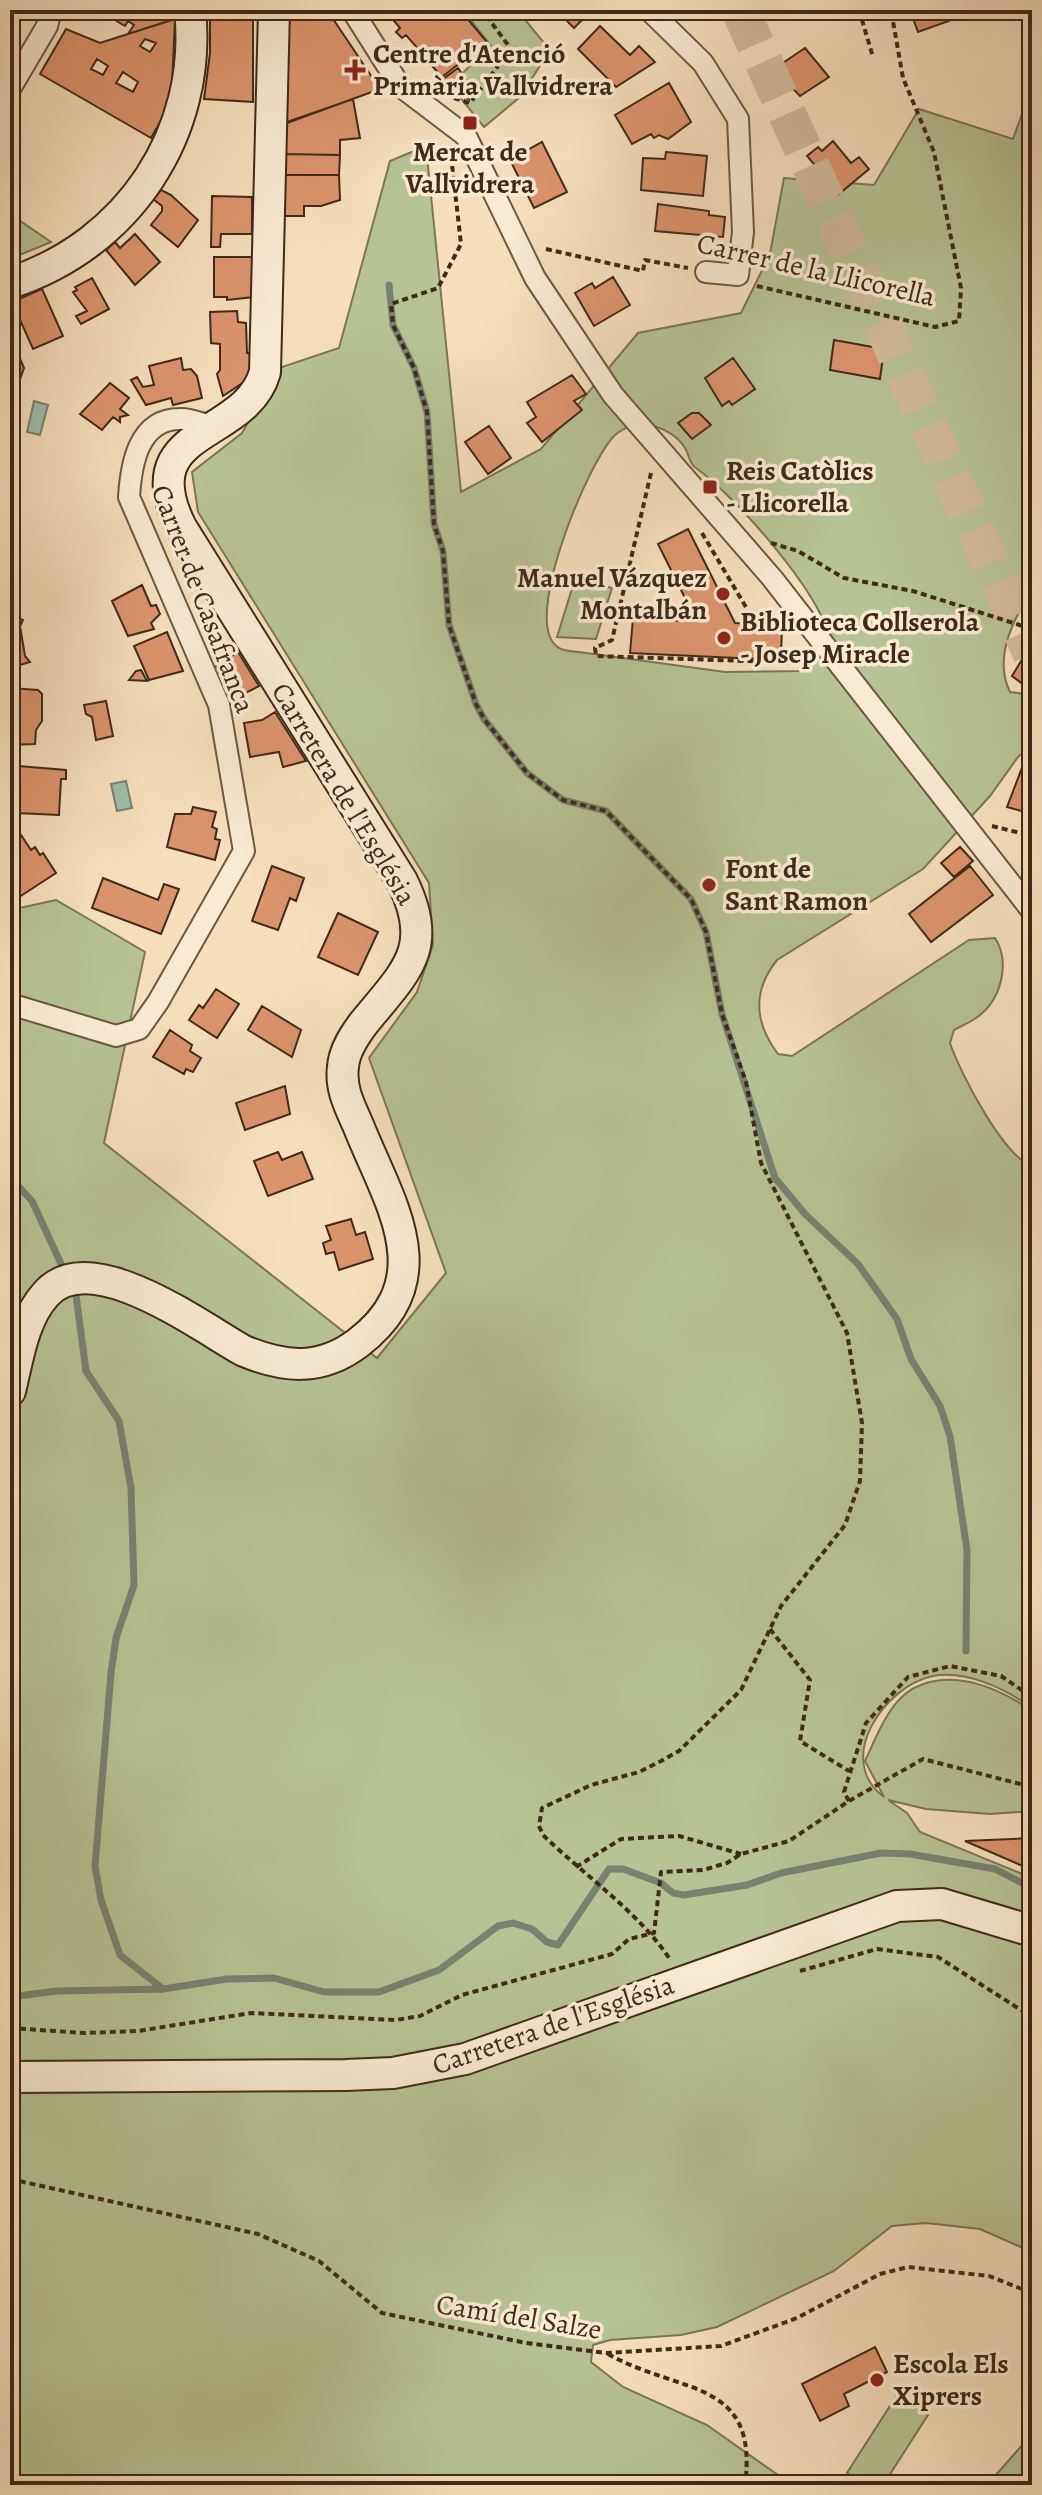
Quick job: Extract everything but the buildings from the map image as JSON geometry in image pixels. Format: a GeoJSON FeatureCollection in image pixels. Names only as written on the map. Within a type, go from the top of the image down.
{"type":"FeatureCollection","features":[{"type":"Feature","properties":{"kind":"main road"},"geometry":{"type":"LineString","coordinates":[[10,283],[43,269],[99,234],[121,213],[155,170],[175,133],[191,80],[190,10]]}},
{"type":"Feature","properties":{"kind":"main road","name":"Carretera de l'Església"},"geometry":{"type":"LineString","coordinates":[[10,1391],[32,1315],[54,1287],[76,1277],[116,1283],[244,1351],[274,1362],[302,1365],[333,1359],[360,1341],[395,1304],[405,1275],[404,1253],[397,1227],[346,1096],[342,1071],[357,1031],[414,958],[418,939],[417,917],[402,881],[176,518],[169,492],[171,465],[184,446],[253,398],[265,372],[274,10]]}},
{"type":"Feature","properties":{"kind":"main road","name":"Carretera de l'Església"},"geometry":{"type":"LineString","coordinates":[[10,2077],[346,2075],[429,2068],[465,2059],[897,1906],[921,1903],[951,1906],[1032,1931]]}},
{"type":"Feature","properties":{"kind":"street"},"geometry":{"type":"LineString","coordinates":[[352,10],[400,86],[466,136],[535,278],[613,395],[747,547],[1032,911]]}},
{"type":"Feature","properties":{"kind":"street"},"geometry":{"type":"LineString","coordinates":[[649,10],[703,63],[738,119],[743,232],[738,275]]}},
{"type":"Feature","properties":{"kind":"street"},"geometry":{"type":"LineString","coordinates":[[10,89],[46,14]]}},
{"type":"Feature","properties":{"kind":"street","name":"Carrer de la Llicorella"},"geometry":{"type":"LineString","coordinates":[[706,272],[738,275]]}},
{"type":"Feature","properties":{"kind":"street","name":"Carrer de Casafranca"},"geometry":{"type":"LineString","coordinates":[[10,1004],[116,1036],[139,1029],[244,851],[219,705],[129,497],[132,463],[140,442],[164,421],[182,418],[211,426]]}},
{"type":"Feature","properties":{"kind":"path"},"geometry":{"type":"LineString","coordinates":[[447,96],[470,103],[511,49],[482,10]]}},
{"type":"Feature","properties":{"kind":"path"},"geometry":{"type":"LineString","coordinates":[[859,10],[873,57]]}},
{"type":"Feature","properties":{"kind":"path","name":"Carrer de la Llicorella"},"geometry":{"type":"LineString","coordinates":[[738,275],[763,288],[935,327],[959,321],[961,288],[934,152],[903,78],[891,10]]}},
{"type":"Feature","properties":{"kind":"path"},"geometry":{"type":"LineString","coordinates":[[454,142],[451,154],[461,244],[438,288],[391,304],[393,325],[414,368],[427,412],[434,524],[443,551],[449,625],[469,688],[484,719],[527,773],[563,800],[606,811],[691,899],[706,932],[722,1014],[746,1082],[761,1163],[847,1333],[862,1423],[860,1481],[845,1525],[781,1606],[741,1690],[679,1751],[639,1772],[591,1785],[542,1808],[539,1826],[543,1835],[654,1933],[684,1981]]}},
{"type":"Feature","properties":{"kind":"path","name":"Carrer de la Llicorella"},"geometry":{"type":"LineString","coordinates":[[542,242],[546,250],[643,271],[645,260],[706,272]]}},
{"type":"Feature","properties":{"kind":"path"},"geometry":{"type":"LineString","coordinates":[[653,469],[612,640],[595,648],[596,656],[807,663]]}},
{"type":"Feature","properties":{"kind":"path"},"geometry":{"type":"LineString","coordinates":[[701,530],[753,619],[768,610],[762,600]]}},
{"type":"Feature","properties":{"kind":"path"},"geometry":{"type":"LineString","coordinates":[[747,547],[758,539],[798,551],[844,578],[913,591],[1032,629]]}},
{"type":"Feature","properties":{"kind":"path"},"geometry":{"type":"LineString","coordinates":[[989,825],[1032,836]]}},
{"type":"Feature","properties":{"kind":"path"},"geometry":{"type":"LineString","coordinates":[[770,1629],[810,1680],[800,1741],[849,1771]]}},
{"type":"Feature","properties":{"kind":"path"},"geometry":{"type":"LineString","coordinates":[[849,1801],[844,1792],[866,1723],[908,1677],[950,1666],[1001,1676],[1032,1697]]}},
{"type":"Feature","properties":{"kind":"path"},"geometry":{"type":"LineString","coordinates":[[654,1933],[661,1872],[703,1870],[727,1863],[741,1854],[789,1841],[849,1801],[923,1759],[1032,1787]]}},
{"type":"Feature","properties":{"kind":"path"},"geometry":{"type":"LineString","coordinates":[[576,1867],[621,1839],[679,1836],[741,1854]]}},
{"type":"Feature","properties":{"kind":"path"},"geometry":{"type":"LineString","coordinates":[[10,2028],[84,2033],[138,2031],[251,2013],[396,2020],[420,2016],[462,1995],[612,1954],[629,1939],[654,1933]]}},
{"type":"Feature","properties":{"kind":"path"},"geometry":{"type":"LineString","coordinates":[[792,1973],[877,1949],[938,1957],[1032,2017]]}},
{"type":"Feature","properties":{"kind":"path","name":"Camí del Salze"},"geometry":{"type":"LineString","coordinates":[[10,2179],[258,2234],[319,2261],[382,2313],[526,2343],[606,2353],[721,2346],[797,2318],[880,2274],[908,2267],[989,2276],[1032,2293]]}},
{"type":"Feature","properties":{"kind":"path"},"geometry":{"type":"LineString","coordinates":[[606,2353],[633,2368],[708,2395],[731,2409],[740,2420],[748,2445],[745,2485]]}},
{"type":"Feature","properties":{"kind":"green space"},"geometry":{"type":"Polygon","coordinates":[[[463,10],[517,10],[550,50],[520,97],[484,127],[450,85],[491,46],[463,10]]]}},
{"type":"Feature","properties":{"kind":"green space"},"geometry":{"type":"Polygon","coordinates":[[[1032,86],[1032,591],[1012,626],[1004,652],[1004,666],[1010,692],[1032,695],[1032,746],[1018,757],[990,796],[923,869],[777,960],[763,983],[759,1007],[764,1030],[778,1054],[792,1056],[969,940],[995,938],[1000,948],[1003,970],[992,1002],[976,1018],[954,1030],[950,1043],[963,1074],[996,1131],[1021,1159],[1032,1166],[1032,1708],[1010,1694],[972,1678],[933,1676],[915,1682],[883,1708],[865,1744],[864,1763],[870,1781],[884,1797],[865,1761],[897,1702],[914,1688],[929,1682],[960,1680],[975,1683],[1005,1695],[1032,1711],[1032,1811],[990,1814],[926,1809],[888,1800],[907,1813],[920,1832],[1032,1878],[1032,2252],[980,2229],[926,2223],[892,2226],[834,2271],[717,2327],[681,2335],[610,2340],[593,2345],[591,2362],[623,2387],[707,2425],[792,2485],[10,2485],[10,910],[56,900],[145,952],[104,1143],[377,1358],[446,1273],[369,1058],[417,992],[433,945],[429,883],[198,512],[192,472],[242,433],[279,368],[339,348],[390,161],[426,146],[461,492],[541,449],[638,333],[741,313],[770,254],[784,178],[874,185],[919,109],[1013,139],[1032,86]],[[647,424],[626,428],[614,436],[576,504],[554,568],[548,598],[547,623],[552,641],[567,651],[725,672],[800,671],[829,637],[809,595],[793,570],[752,521],[692,465],[680,441],[647,424]]]}},
{"type":"Feature","properties":{"kind":"green space"},"geometry":{"type":"Polygon","coordinates":[[[10,214],[51,242],[10,259],[10,214]]]}},
{"type":"Feature","properties":{"kind":"green space"},"geometry":{"type":"Polygon","coordinates":[[[575,579],[612,588],[596,639],[557,637],[575,579]]]}},
{"type":"Feature","properties":{"kind":"green space"},"geometry":{"type":"Polygon","coordinates":[[[897,2395],[928,2415],[883,2485],[867,2485],[847,2473],[897,2395]]]}},
{"type":"Feature","properties":{"kind":"green space"},"geometry":{"type":"Polygon","coordinates":[[[1032,2434],[1032,2485],[987,2485],[1032,2434]]]}},
{"type":"Feature","properties":{"kind":"shaded area"},"geometry":{"type":"Polygon","coordinates":[[[34,401],[48,405],[40,435],[27,432],[34,401]]]}},
{"type":"Feature","properties":{"kind":"shaded area"},"geometry":{"type":"Polygon","coordinates":[[[126,781],[132,808],[117,811],[111,784],[126,781]]]}},
{"type":"Feature","properties":{"kind":"waterway"},"geometry":{"type":"LineString","coordinates":[[389,285],[393,325],[414,368],[427,412],[434,524],[443,551],[449,625],[476,704],[484,719],[527,773],[563,800],[606,811],[691,899],[706,932],[722,1014],[775,1178],[805,1214],[858,1264],[897,1319],[911,1359],[940,1406],[950,1436],[967,1550],[966,1651]]}},
{"type":"Feature","properties":{"kind":"waterway"},"geometry":{"type":"LineString","coordinates":[[10,1177],[32,1201],[62,1266]]}},
{"type":"Feature","properties":{"kind":"waterway"},"geometry":{"type":"LineString","coordinates":[[76,1295],[86,1371],[119,1421],[131,1488],[134,1585],[116,1638],[111,1673],[95,1866],[101,1900],[120,1955],[163,1989]]}},
{"type":"Feature","properties":{"kind":"waterway"},"geometry":{"type":"LineString","coordinates":[[10,1997],[57,1991],[163,1989],[227,1979],[274,1978],[324,1992],[379,1992],[439,1970],[498,1926],[513,1923],[532,1929],[547,1942],[558,1945],[609,1869],[623,1869],[661,1883],[673,1893],[684,1895],[747,1885],[781,1873],[881,1853],[910,1854],[995,1869],[1032,1888]]}},
{"type":"Feature","properties":{"kind":"tunnel"},"geometry":{"type":"LineString","coordinates":[[740,10],[1032,654]]}},
{"type":"Feature","properties":{"kind":"place","name":"Centre d'Atenció Primària Vallvidrera"},"geometry":{"type":"Point","coordinates":[355,70]}},
{"type":"Feature","properties":{"kind":"place","name":"Mercat de Vallvidrera"},"geometry":{"type":"Point","coordinates":[470,123]}},
{"type":"Feature","properties":{"kind":"place","name":"Reis Catòlics - Llicorella"},"geometry":{"type":"Point","coordinates":[710,487]}},
{"type":"Feature","properties":{"kind":"place","name":"Manuel Vázquez Montalbán"},"geometry":{"type":"Point","coordinates":[723,594]}},
{"type":"Feature","properties":{"kind":"place","name":"Biblioteca Collserola - Josep Miracle"},"geometry":{"type":"Point","coordinates":[724,638]}},
{"type":"Feature","properties":{"kind":"place","name":"Font de Sant Ramon"},"geometry":{"type":"Point","coordinates":[709,885]}},
{"type":"Feature","properties":{"kind":"place","name":"Escola Els Xiprers"},"geometry":{"type":"Point","coordinates":[877,2380]}}]}
